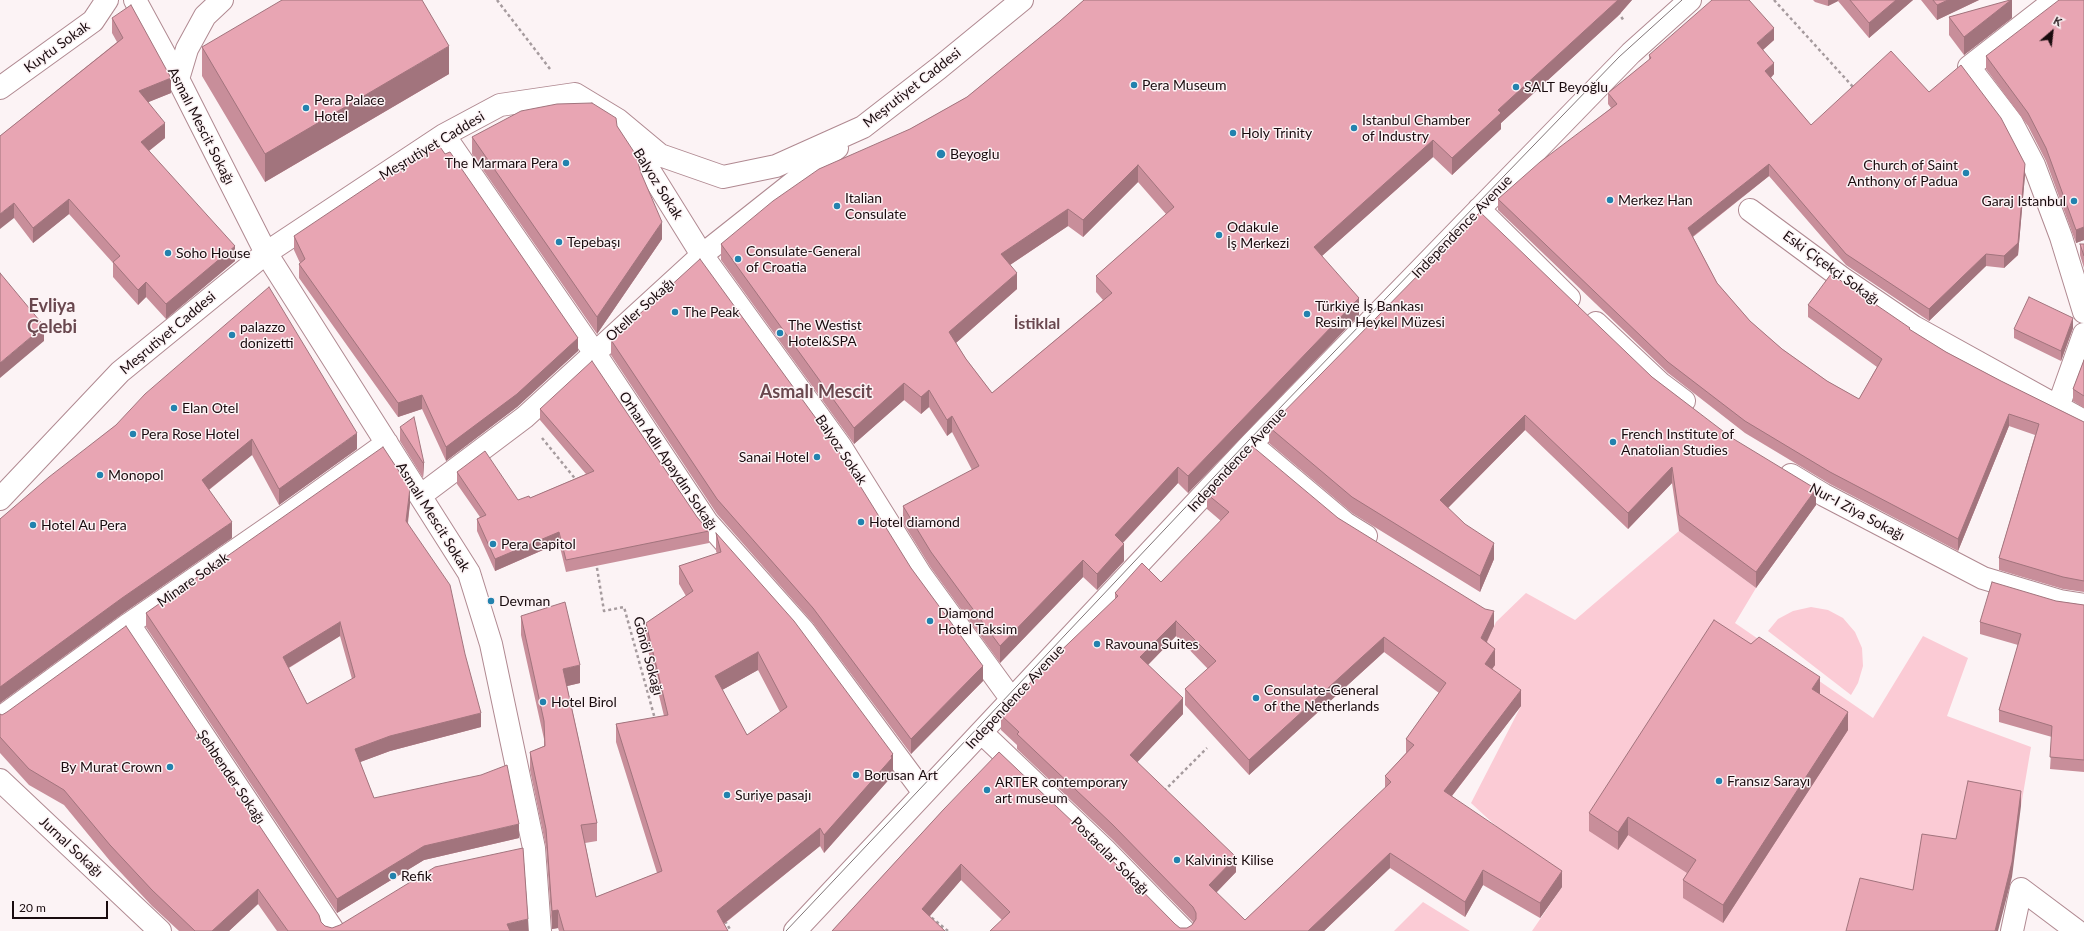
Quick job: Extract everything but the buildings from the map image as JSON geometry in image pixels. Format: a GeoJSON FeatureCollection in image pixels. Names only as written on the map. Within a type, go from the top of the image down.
{"type":"FeatureCollection","features":[{"type":"Feature","properties":{"kind":"street","name":"Kuytu Sokak"},"geometry":{"type":"LineString","coordinates":[[0,88],[93,21],[106,0]]}},
{"type":"Feature","properties":{"kind":"street","name":"Asmalı Mescit Sokağı"},"geometry":{"type":"LineString","coordinates":[[135,0],[178,79],[266,253]]}},
{"type":"Feature","properties":{"kind":"street"},"geometry":{"type":"LineString","coordinates":[[178,79],[187,49],[206,16],[222,0]]}},
{"type":"Feature","properties":{"kind":"street","name":"Meşrutiyet Caddesi"},"geometry":{"type":"LineString","coordinates":[[0,499],[120,372],[266,253],[444,135],[500,105],[575,94],[618,120],[660,156],[723,177],[776,166],[863,127],[939,68],[1022,0]]}},
{"type":"Feature","properties":{"kind":"street","name":"Independence Avenue"},"geometry":{"type":"LineString","coordinates":[[795,931],[1251,444],[1630,53],[1690,0]]}},
{"type":"Feature","properties":{"kind":"street"},"geometry":{"type":"LineString","coordinates":[[2055,0],[1969,67],[2012,123],[2034,165],[2061,237],[2084,312]]}},
{"type":"Feature","properties":{"kind":"street","name":"Balyoz Sokak"},"geometry":{"type":"LineString","coordinates":[[618,120],[702,255],[842,447],[921,575],[1012,700]]}},
{"type":"Feature","properties":{"kind":"street","name":"Oteller Sokağı"},"geometry":{"type":"LineString","coordinates":[[420,496],[525,417],[594,352],[702,255],[863,127]]}},
{"type":"Feature","properties":{"kind":"street","name":"Orhan Adlı Apaydın Sokağı"},"geometry":{"type":"LineString","coordinates":[[444,135],[594,352],[707,522],[804,631],[924,793]]}},
{"type":"Feature","properties":{"kind":"street"},"geometry":{"type":"LineString","coordinates":[[1479,209],[1583,311],[1660,383],[1702,416]]}},
{"type":"Feature","properties":{"kind":"street","name":"Eski Çiçekçi Sokağı"},"geometry":{"type":"LineString","coordinates":[[1750,210],[1842,278],[1914,328],[2084,421]]}},
{"type":"Feature","properties":{"kind":"street","name":"Asmalı Mescit Sokak"},"geometry":{"type":"LineString","coordinates":[[266,253],[469,573],[491,644],[534,848],[540,931]]}},
{"type":"Feature","properties":{"kind":"street"},"geometry":{"type":"LineString","coordinates":[[2058,407],[2084,334]]}},
{"type":"Feature","properties":{"kind":"street","name":"Minare Sokak"},"geometry":{"type":"LineString","coordinates":[[0,718],[129,624],[291,512],[386,443]]}},
{"type":"Feature","properties":{"kind":"street"},"geometry":{"type":"LineString","coordinates":[[1251,444],[1345,523],[1385,548]]}},
{"type":"Feature","properties":{"kind":"street","name":"Nur-I Ziya Sokağı"},"geometry":{"type":"LineString","coordinates":[[1771,463],[1824,495],[1983,578],[2060,600],[2084,605]]}},
{"type":"Feature","properties":{"kind":"street","name":"Şehbender Sokağı"},"geometry":{"type":"LineString","coordinates":[[129,624],[332,930]]}},
{"type":"Feature","properties":{"kind":"street","name":"Postacılar Sokağı"},"geometry":{"type":"LineString","coordinates":[[982,733],[1104,849],[1184,931]]}},
{"type":"Feature","properties":{"kind":"street","name":"Jurnal Sokağı"},"geometry":{"type":"LineString","coordinates":[[0,780],[160,931]]}},
{"type":"Feature","properties":{"kind":"street"},"geometry":{"type":"LineString","coordinates":[[512,852],[534,848]]}},
{"type":"Feature","properties":{"kind":"street"},"geometry":{"type":"LineString","coordinates":[[2012,931],[2021,889],[2077,931]]}},
{"type":"Feature","properties":{"kind":"street"},"geometry":{"type":"LineString","coordinates":[[332,930],[352,918]]}},
{"type":"Feature","properties":{"kind":"path"},"geometry":{"type":"LineString","coordinates":[[496,0],[570,94]]}},
{"type":"Feature","properties":{"kind":"path"},"geometry":{"type":"LineString","coordinates":[[1774,0],[1858,93]]}},
{"type":"Feature","properties":{"kind":"path"},"geometry":{"type":"LineString","coordinates":[[525,417],[579,484]]}},
{"type":"Feature","properties":{"kind":"path","name":"Gönöl Sokağı"},"geometry":{"type":"LineString","coordinates":[[595,558],[604,611],[624,607],[657,725]]}},
{"type":"Feature","properties":{"kind":"path"},"geometry":{"type":"LineString","coordinates":[[1164,792],[1207,748]]}},
{"type":"Feature","properties":{"kind":"path"},"geometry":{"type":"LineString","coordinates":[[923,912],[948,931]]}},
{"type":"Feature","properties":{"kind":"path"},"geometry":{"type":"LineString","coordinates":[[723,918],[731,931]]}},
{"type":"Feature","properties":{"kind":"shaded area"},"geometry":{"type":"Polygon","coordinates":[[[1679,531],[1756,588],[1735,623],[1873,718],[1923,636],[1968,658],[1947,716],[2031,747],[2021,806],[1968,795],[1956,853],[1913,905],[1851,931],[1532,931],[1562,887],[1471,803],[1521,706],[1485,679],[1481,654],[1496,622],[1526,593],[1575,620],[1679,531]]]}},
{"type":"Feature","properties":{"kind":"shaded area"},"geometry":{"type":"Polygon","coordinates":[[[1811,607],[1828,610],[1843,618],[1855,632],[1862,648],[1863,666],[1858,683],[1851,695],[1768,631],[1778,619],[1793,611],[1811,607]]]}},
{"type":"Feature","properties":{"kind":"shaded area"},"geometry":{"type":"Polygon","coordinates":[[[1423,902],[1470,931],[1394,931],[1423,902]]]}},
{"type":"Feature","properties":{"kind":"tram line"},"geometry":{"type":"LineString","coordinates":[[786,931],[1248,441],[1619,57],[1682,0]]}},
{"type":"Feature","properties":{"kind":"place","name":"Pera Museum"},"geometry":{"type":"Point","coordinates":[1134,85]}},
{"type":"Feature","properties":{"kind":"place","name":"SALT Beyoğlu"},"geometry":{"type":"Point","coordinates":[1516,87]}},
{"type":"Feature","properties":{"kind":"place","name":"Pera Palace Hotel"},"geometry":{"type":"Point","coordinates":[306,108]}},
{"type":"Feature","properties":{"kind":"place","name":"Istanbul Chamber of Industry"},"geometry":{"type":"Point","coordinates":[1354,128]}},
{"type":"Feature","properties":{"kind":"place","name":"Holy Trinity"},"geometry":{"type":"Point","coordinates":[1233,133]}},
{"type":"Feature","properties":{"kind":"place","name":"Beyoglu"},"geometry":{"type":"Point","coordinates":[941,154]}},
{"type":"Feature","properties":{"kind":"place","name":"The Marmara Pera"},"geometry":{"type":"Point","coordinates":[566,163]}},
{"type":"Feature","properties":{"kind":"place","name":"Church of Saint Anthony of Padua"},"geometry":{"type":"Point","coordinates":[1966,173]}},
{"type":"Feature","properties":{"kind":"place","name":"Merkez Han"},"geometry":{"type":"Point","coordinates":[1610,200]}},
{"type":"Feature","properties":{"kind":"place","name":"Garaj Istanbul"},"geometry":{"type":"Point","coordinates":[2074,201]}},
{"type":"Feature","properties":{"kind":"place","name":"Italian Consulate"},"geometry":{"type":"Point","coordinates":[837,206]}},
{"type":"Feature","properties":{"kind":"place","name":"Odakule İş Merkezi"},"geometry":{"type":"Point","coordinates":[1219,235]}},
{"type":"Feature","properties":{"kind":"place","name":"Tepebaşı"},"geometry":{"type":"Point","coordinates":[559,242]}},
{"type":"Feature","properties":{"kind":"place","name":"Soho House"},"geometry":{"type":"Point","coordinates":[168,253]}},
{"type":"Feature","properties":{"kind":"place","name":"Consulate-General of Croatia"},"geometry":{"type":"Point","coordinates":[738,259]}},
{"type":"Feature","properties":{"kind":"place","name":"The Peak"},"geometry":{"type":"Point","coordinates":[675,312]}},
{"type":"Feature","properties":{"kind":"place","name":"Türkiye İş Bankası Resim Heykel Müzesi"},"geometry":{"type":"Point","coordinates":[1307,314]}},
{"type":"Feature","properties":{"kind":"place","name":"The Westist Hotel&SPA"},"geometry":{"type":"Point","coordinates":[780,333]}},
{"type":"Feature","properties":{"kind":"place","name":"palazzo donizetti"},"geometry":{"type":"Point","coordinates":[232,335]}},
{"type":"Feature","properties":{"kind":"place","name":"Elan Otel"},"geometry":{"type":"Point","coordinates":[174,408]}},
{"type":"Feature","properties":{"kind":"place","name":"Pera Rose Hotel"},"geometry":{"type":"Point","coordinates":[133,434]}},
{"type":"Feature","properties":{"kind":"place","name":"French Institute of Anatolian Studies"},"geometry":{"type":"Point","coordinates":[1613,442]}},
{"type":"Feature","properties":{"kind":"place","name":"Sanai Hotel"},"geometry":{"type":"Point","coordinates":[817,457]}},
{"type":"Feature","properties":{"kind":"place","name":"Monopol"},"geometry":{"type":"Point","coordinates":[100,475]}},
{"type":"Feature","properties":{"kind":"place","name":"Hotel diamond"},"geometry":{"type":"Point","coordinates":[861,522]}},
{"type":"Feature","properties":{"kind":"place","name":"Hotel Au Pera"},"geometry":{"type":"Point","coordinates":[33,525]}},
{"type":"Feature","properties":{"kind":"place","name":"Pera Capitol"},"geometry":{"type":"Point","coordinates":[493,544]}},
{"type":"Feature","properties":{"kind":"place","name":"Devman"},"geometry":{"type":"Point","coordinates":[491,601]}},
{"type":"Feature","properties":{"kind":"place","name":"Diamond Hotel Taksim"},"geometry":{"type":"Point","coordinates":[930,621]}},
{"type":"Feature","properties":{"kind":"place","name":"Ravouna Suites"},"geometry":{"type":"Point","coordinates":[1097,644]}},
{"type":"Feature","properties":{"kind":"place","name":"Consulate-General of the Netherlands"},"geometry":{"type":"Point","coordinates":[1256,698]}},
{"type":"Feature","properties":{"kind":"place","name":"Hotel Birol"},"geometry":{"type":"Point","coordinates":[543,702]}},
{"type":"Feature","properties":{"kind":"place","name":"By Murat Crown"},"geometry":{"type":"Point","coordinates":[170,767]}},
{"type":"Feature","properties":{"kind":"place","name":"Borusan Art"},"geometry":{"type":"Point","coordinates":[856,775]}},
{"type":"Feature","properties":{"kind":"place","name":"Fransız Sarayı"},"geometry":{"type":"Point","coordinates":[1719,781]}},
{"type":"Feature","properties":{"kind":"place","name":"ARTER contemporary art museum"},"geometry":{"type":"Point","coordinates":[987,790]}},
{"type":"Feature","properties":{"kind":"place","name":"Suriye pasajı"},"geometry":{"type":"Point","coordinates":[727,795]}},
{"type":"Feature","properties":{"kind":"place","name":"Kalvinist Kilise"},"geometry":{"type":"Point","coordinates":[1177,860]}},
{"type":"Feature","properties":{"kind":"place","name":"Refik"},"geometry":{"type":"Point","coordinates":[393,876]}},
{"type":"Feature","properties":{"kind":"district","name":"Evliya Çelebi"},"geometry":{"type":"Point","coordinates":[52,316]}},
{"type":"Feature","properties":{"kind":"district","name":"İstiklal"},"geometry":{"type":"Point","coordinates":[1037,324]}},
{"type":"Feature","properties":{"kind":"district","name":"Asmalı Mescit"},"geometry":{"type":"Point","coordinates":[816,392]}}]}
